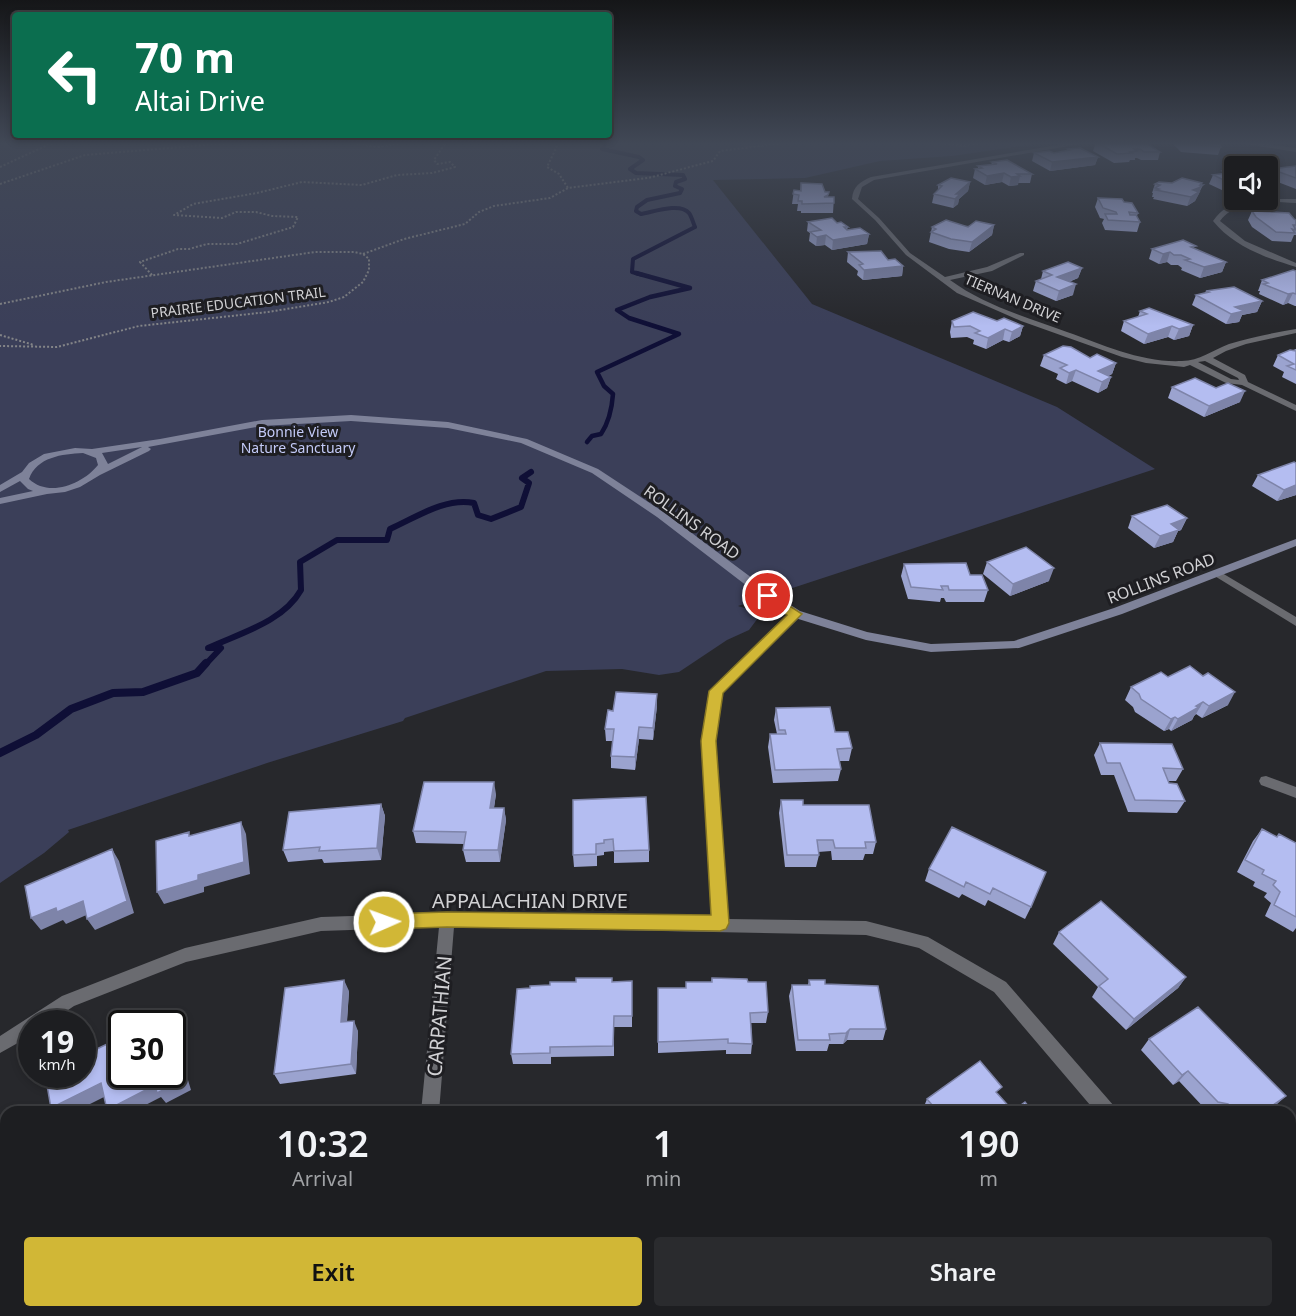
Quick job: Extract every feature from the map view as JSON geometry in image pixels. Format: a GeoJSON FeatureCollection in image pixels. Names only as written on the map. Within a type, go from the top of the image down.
{"type":"FeatureCollection","features":[{"type":"Feature","properties":{"kind":"street","name":"TIERNAN DRIVE"},"geometry":{"type":"LineString","coordinates":[[859,203],[877,219],[908,254],[942,280],[999,309],[1125,355],[1163,363],[1191,362],[1244,342],[1296,331]]}},
{"type":"Feature","properties":{"kind":"street"},"geometry":{"type":"LineString","coordinates":[[1243,203],[1221,212],[1216,220],[1224,230],[1237,240],[1296,265]]}},
{"type":"Feature","properties":{"kind":"street"},"geometry":{"type":"LineString","coordinates":[[942,280],[989,269],[1022,254]]}},
{"type":"Feature","properties":{"kind":"street"},"geometry":{"type":"LineString","coordinates":[[1206,358],[1242,377],[1244,383]]}},
{"type":"Feature","properties":{"kind":"street"},"geometry":{"type":"LineString","coordinates":[[1191,362],[1229,381],[1244,383],[1296,408]]}},
{"type":"Feature","properties":{"kind":"street","name":"ROLLINS ROAD"},"geometry":{"type":"LineString","coordinates":[[0,489],[25,474],[35,464],[52,455],[73,450],[92,452],[262,423],[351,418],[448,425],[525,441],[595,471],[661,515],[768,596],[796,614],[866,636],[931,648],[1015,645],[1118,611],[1296,542]]}},
{"type":"Feature","properties":{"kind":"street","name":"ROLLINS ROAD"},"geometry":{"type":"LineString","coordinates":[[0,501],[76,486],[160,442]]}},
{"type":"Feature","properties":{"kind":"street"},"geometry":{"type":"LineString","coordinates":[[92,452],[103,459],[99,472]]}},
{"type":"Feature","properties":{"kind":"street"},"geometry":{"type":"LineString","coordinates":[[25,474],[24,480],[28,486],[46,491]]}},
{"type":"Feature","properties":{"kind":"street"},"geometry":{"type":"LineString","coordinates":[[1218,573],[1296,622]]}},
{"type":"Feature","properties":{"kind":"street"},"geometry":{"type":"LineString","coordinates":[[720,923],[708,741],[717,691],[796,614]]}},
{"type":"Feature","properties":{"kind":"street"},"geometry":{"type":"LineString","coordinates":[[1266,781],[1296,793]]}},
{"type":"Feature","properties":{"kind":"street","name":"APPALACHIAN DRIVE"},"geometry":{"type":"LineString","coordinates":[[54,1010],[68,1001],[185,955],[321,924],[447,920],[720,923],[866,928],[923,942],[1000,987],[1103,1106]]}},
{"type":"Feature","properties":{"kind":"street","name":"CARPATHIAN"},"geometry":{"type":"LineString","coordinates":[[431,1106],[447,920]]}},
{"type":"Feature","properties":{"kind":"street","name":"APPALACHIAN DRIVE"},"geometry":{"type":"LineString","coordinates":[[0,1045],[18,1034]]}},
{"type":"Feature","properties":{"kind":"path"},"geometry":{"type":"LineString","coordinates":[[152,275],[140,262],[177,249],[189,249],[207,244],[237,244],[266,237],[293,228],[298,217],[272,216],[256,212],[236,212],[222,218],[174,215],[197,203]]}},
{"type":"Feature","properties":{"kind":"path"},"geometry":{"type":"LineString","coordinates":[[0,304],[152,275],[315,252],[342,250],[363,254],[404,238],[465,224],[478,212],[494,206],[512,203]]}},
{"type":"Feature","properties":{"kind":"path","name":"PRAIRIE EDUCATION TRAIL"},"geometry":{"type":"LineString","coordinates":[[0,346],[57,347],[121,329],[158,322],[268,312],[329,302],[344,297],[363,282],[369,270],[369,259],[363,254]]}},
{"type":"Feature","properties":{"kind":"path","name":"PRAIRIE EDUCATION TRAIL"},"geometry":{"type":"LineString","coordinates":[[0,335],[37,346]]}},
{"type":"Feature","properties":{"kind":"green space","name":"Bonnie View Nature Sanctuary"},"geometry":{"type":"Polygon","coordinates":[[[0,203],[732,203],[812,304],[1057,407],[1155,469],[738,606],[751,610],[758,618],[749,630],[727,640],[679,672],[659,675],[622,669],[546,671],[405,718],[403,721],[267,763],[68,830],[69,832],[44,853],[0,883],[0,203]]]}},
{"type":"Feature","properties":{"kind":"building"},"geometry":{"type":"Polygon","coordinates":[[[1101,203],[1132,203],[1138,213],[1129,212],[1130,215],[1136,215],[1140,222],[1108,220],[1105,214],[1117,214],[1103,208],[1101,203]]]}},
{"type":"Feature","properties":{"kind":"building"},"geometry":{"type":"Polygon","coordinates":[[[1252,211],[1289,213],[1296,220],[1296,225],[1293,225],[1296,230],[1292,229],[1295,233],[1276,232],[1256,217],[1252,211]]]}},
{"type":"Feature","properties":{"kind":"building"},"geometry":{"type":"Polygon","coordinates":[[[832,218],[837,223],[841,222],[848,227],[844,227],[847,230],[860,228],[869,234],[833,240],[826,235],[817,237],[810,232],[821,230],[808,222],[832,218]]]}},
{"type":"Feature","properties":{"kind":"building"},"geometry":{"type":"Polygon","coordinates":[[[946,220],[968,227],[976,221],[994,225],[972,242],[951,239],[931,232],[936,229],[932,227],[946,220]]]}},
{"type":"Feature","properties":{"kind":"building"},"geometry":{"type":"Polygon","coordinates":[[[1183,240],[1196,246],[1191,247],[1226,262],[1204,267],[1185,260],[1190,259],[1181,255],[1174,255],[1170,252],[1163,254],[1152,249],[1183,240]]]}},
{"type":"Feature","properties":{"kind":"building"},"geometry":{"type":"Polygon","coordinates":[[[881,251],[888,260],[895,259],[903,266],[864,270],[859,265],[863,264],[848,252],[881,251]]]}},
{"type":"Feature","properties":{"kind":"building"},"geometry":{"type":"Polygon","coordinates":[[[1068,262],[1082,268],[1057,277],[1076,284],[1059,291],[1036,281],[1052,275],[1043,271],[1068,262]]]}},
{"type":"Feature","properties":{"kind":"building"},"geometry":{"type":"Polygon","coordinates":[[[1296,271],[1296,294],[1288,294],[1263,284],[1268,283],[1262,280],[1296,271]]]}},
{"type":"Feature","properties":{"kind":"building"},"geometry":{"type":"Polygon","coordinates":[[[1234,287],[1262,301],[1235,307],[1244,311],[1231,314],[1196,295],[1209,292],[1206,291],[1234,287]]]}},
{"type":"Feature","properties":{"kind":"building"},"geometry":{"type":"Polygon","coordinates":[[[1149,308],[1193,325],[1179,329],[1172,326],[1148,334],[1124,321],[1147,314],[1140,311],[1149,308]]]}},
{"type":"Feature","properties":{"kind":"building"},"geometry":{"type":"Polygon","coordinates":[[[973,312],[997,321],[1004,318],[1023,326],[1012,332],[1005,329],[988,338],[975,333],[980,331],[970,326],[954,327],[952,321],[973,312]]]}},
{"type":"Feature","properties":{"kind":"building"},"geometry":{"type":"Polygon","coordinates":[[[1063,346],[1071,347],[1090,358],[1097,354],[1116,363],[1098,371],[1111,377],[1102,382],[1076,370],[1069,373],[1060,368],[1067,365],[1044,355],[1063,346]]]}},
{"type":"Feature","properties":{"kind":"building"},"geometry":{"type":"Polygon","coordinates":[[[1290,350],[1296,351],[1296,370],[1287,366],[1294,364],[1278,355],[1290,350]]]}},
{"type":"Feature","properties":{"kind":"building"},"geometry":{"type":"Polygon","coordinates":[[[1195,378],[1216,388],[1228,383],[1245,391],[1209,406],[1172,387],[1195,378]]]}},
{"type":"Feature","properties":{"kind":"building"},"geometry":{"type":"Polygon","coordinates":[[[1296,463],[1296,485],[1284,490],[1258,475],[1296,463]]]}},
{"type":"Feature","properties":{"kind":"building"},"geometry":{"type":"Polygon","coordinates":[[[1167,505],[1187,518],[1171,524],[1179,530],[1160,536],[1132,516],[1167,505]]]}},
{"type":"Feature","properties":{"kind":"building"},"geometry":{"type":"Polygon","coordinates":[[[1026,547],[1054,568],[1013,584],[987,562],[1026,547]]]}},
{"type":"Feature","properties":{"kind":"building"},"geometry":{"type":"Polygon","coordinates":[[[966,563],[970,575],[982,575],[988,590],[949,590],[948,586],[941,586],[943,590],[911,587],[904,564],[966,563]]]}},
{"type":"Feature","properties":{"kind":"building"},"geometry":{"type":"Polygon","coordinates":[[[1190,666],[1203,676],[1208,673],[1235,692],[1209,706],[1203,702],[1196,706],[1199,707],[1178,719],[1175,717],[1171,719],[1141,699],[1131,687],[1161,672],[1168,677],[1190,666]]]}},
{"type":"Feature","properties":{"kind":"building"},"geometry":{"type":"Polygon","coordinates":[[[616,692],[657,694],[653,728],[639,727],[635,757],[611,756],[614,729],[605,729],[608,710],[613,711],[616,692]]]}},
{"type":"Feature","properties":{"kind":"building"},"geometry":{"type":"Polygon","coordinates":[[[830,707],[835,732],[848,732],[852,748],[837,749],[841,769],[775,770],[770,734],[786,734],[785,730],[779,730],[776,708],[830,707]]]}},
{"type":"Feature","properties":{"kind":"building"},"geometry":{"type":"Polygon","coordinates":[[[1100,743],[1172,744],[1183,769],[1163,768],[1169,783],[1177,784],[1185,801],[1135,800],[1120,763],[1107,763],[1100,743]]]}},
{"type":"Feature","properties":{"kind":"building"},"geometry":{"type":"Polygon","coordinates":[[[424,782],[494,782],[490,808],[504,808],[498,850],[463,850],[466,832],[413,831],[424,782]]]}},
{"type":"Feature","properties":{"kind":"building"},"geometry":{"type":"Polygon","coordinates":[[[646,797],[649,850],[614,851],[613,839],[596,844],[596,854],[573,855],[573,800],[646,797]]]}},
{"type":"Feature","properties":{"kind":"building"},"geometry":{"type":"Polygon","coordinates":[[[781,800],[803,800],[803,805],[869,805],[876,842],[865,842],[866,848],[835,848],[833,840],[817,840],[819,855],[787,855],[781,800]]]}},
{"type":"Feature","properties":{"kind":"building"},"geometry":{"type":"Polygon","coordinates":[[[381,804],[377,848],[319,851],[320,847],[283,850],[289,812],[381,804]]]}},
{"type":"Feature","properties":{"kind":"building"},"geometry":{"type":"Polygon","coordinates":[[[241,822],[244,862],[198,875],[198,880],[157,892],[156,841],[189,832],[189,836],[241,822]]]}},
{"type":"Feature","properties":{"kind":"building"},"geometry":{"type":"Polygon","coordinates":[[[952,827],[1046,872],[1031,907],[993,888],[990,894],[966,882],[964,887],[929,869],[952,827]]]}},
{"type":"Feature","properties":{"kind":"building"},"geometry":{"type":"Polygon","coordinates":[[[1262,829],[1277,837],[1279,834],[1296,843],[1296,917],[1274,905],[1280,892],[1273,885],[1276,881],[1262,874],[1264,870],[1245,860],[1262,829]]]}},
{"type":"Feature","properties":{"kind":"building"},"geometry":{"type":"Polygon","coordinates":[[[112,849],[127,901],[87,919],[83,901],[57,912],[56,908],[31,918],[25,886],[112,849]]]}},
{"type":"Feature","properties":{"kind":"building"},"geometry":{"type":"Polygon","coordinates":[[[1101,901],[1186,977],[1134,1019],[1099,986],[1108,979],[1059,932],[1101,901]]]}},
{"type":"Feature","properties":{"kind":"building"},"geometry":{"type":"Polygon","coordinates":[[[576,978],[612,978],[612,982],[632,981],[632,1016],[614,1016],[613,1046],[550,1047],[550,1053],[511,1054],[517,989],[550,985],[550,982],[576,982],[576,978]]]}},
{"type":"Feature","properties":{"kind":"building"},"geometry":{"type":"Polygon","coordinates":[[[712,978],[766,982],[768,1012],[750,1013],[752,1044],[728,1043],[728,1039],[658,1042],[658,988],[686,988],[686,982],[712,982],[712,978]]]}},
{"type":"Feature","properties":{"kind":"building"},"geometry":{"type":"Polygon","coordinates":[[[344,980],[341,1022],[354,1021],[351,1064],[274,1074],[285,988],[344,980]]]}},
{"type":"Feature","properties":{"kind":"building"},"geometry":{"type":"Polygon","coordinates":[[[809,980],[825,980],[825,984],[878,986],[886,1029],[850,1029],[846,1033],[829,1034],[830,1040],[798,1040],[792,985],[810,985],[809,980]]]}},
{"type":"Feature","properties":{"kind":"building"},"geometry":{"type":"Polygon","coordinates":[[[1198,1007],[1286,1096],[1272,1106],[1230,1106],[1218,1102],[1188,1071],[1182,1075],[1149,1039],[1198,1007]]]}},
{"type":"Feature","properties":{"kind":"building"},"geometry":{"type":"Polygon","coordinates":[[[108,1044],[108,1088],[149,1088],[115,1106],[106,1106],[101,1083],[96,1086],[96,1049],[108,1044]]]}},
{"type":"Feature","properties":{"kind":"building"},"geometry":{"type":"Polygon","coordinates":[[[980,1061],[1002,1087],[996,1092],[1009,1106],[933,1106],[927,1099],[980,1061]]]}},
{"type":"Feature","properties":{"kind":"building"},"geometry":{"type":"Polygon","coordinates":[[[47,1088],[91,1088],[55,1106],[51,1106],[47,1088]]]}},
{"type":"Feature","properties":{"kind":"building"},"geometry":{"type":"Polygon","coordinates":[[[156,1088],[167,1088],[157,1093],[156,1088]]]}},
{"type":"Feature","properties":{"kind":"waterway"},"geometry":{"type":"LineString","coordinates":[[642,203],[636,211],[641,214],[673,208],[685,210],[689,213],[695,227],[633,259],[632,272],[643,275]]}},
{"type":"Feature","properties":{"kind":"waterway"},"geometry":{"type":"LineString","coordinates":[[587,442],[592,436],[601,434],[612,404],[613,394],[604,386],[597,372],[679,334],[629,318],[617,310],[650,297],[690,288],[636,273]]}},
{"type":"Feature","properties":{"kind":"waterway"},"geometry":{"type":"LineString","coordinates":[[205,665],[221,648],[208,648],[260,625],[293,601],[301,590],[300,562],[337,540],[387,540],[390,529],[430,510],[452,503],[474,503],[478,515],[491,519],[521,507],[529,483],[522,478],[531,472]]}},
{"type":"Feature","properties":{"kind":"waterway"},"geometry":{"type":"LineString","coordinates":[[0,753],[36,735],[71,709],[113,693],[143,692],[197,673],[206,663]]}},
{"type":"Feature","properties":{"kind":"route"},"geometry":{"type":"LineString","coordinates":[[384,922],[447,920],[720,923],[708,741],[717,691],[796,614],[768,596]]}}]}
